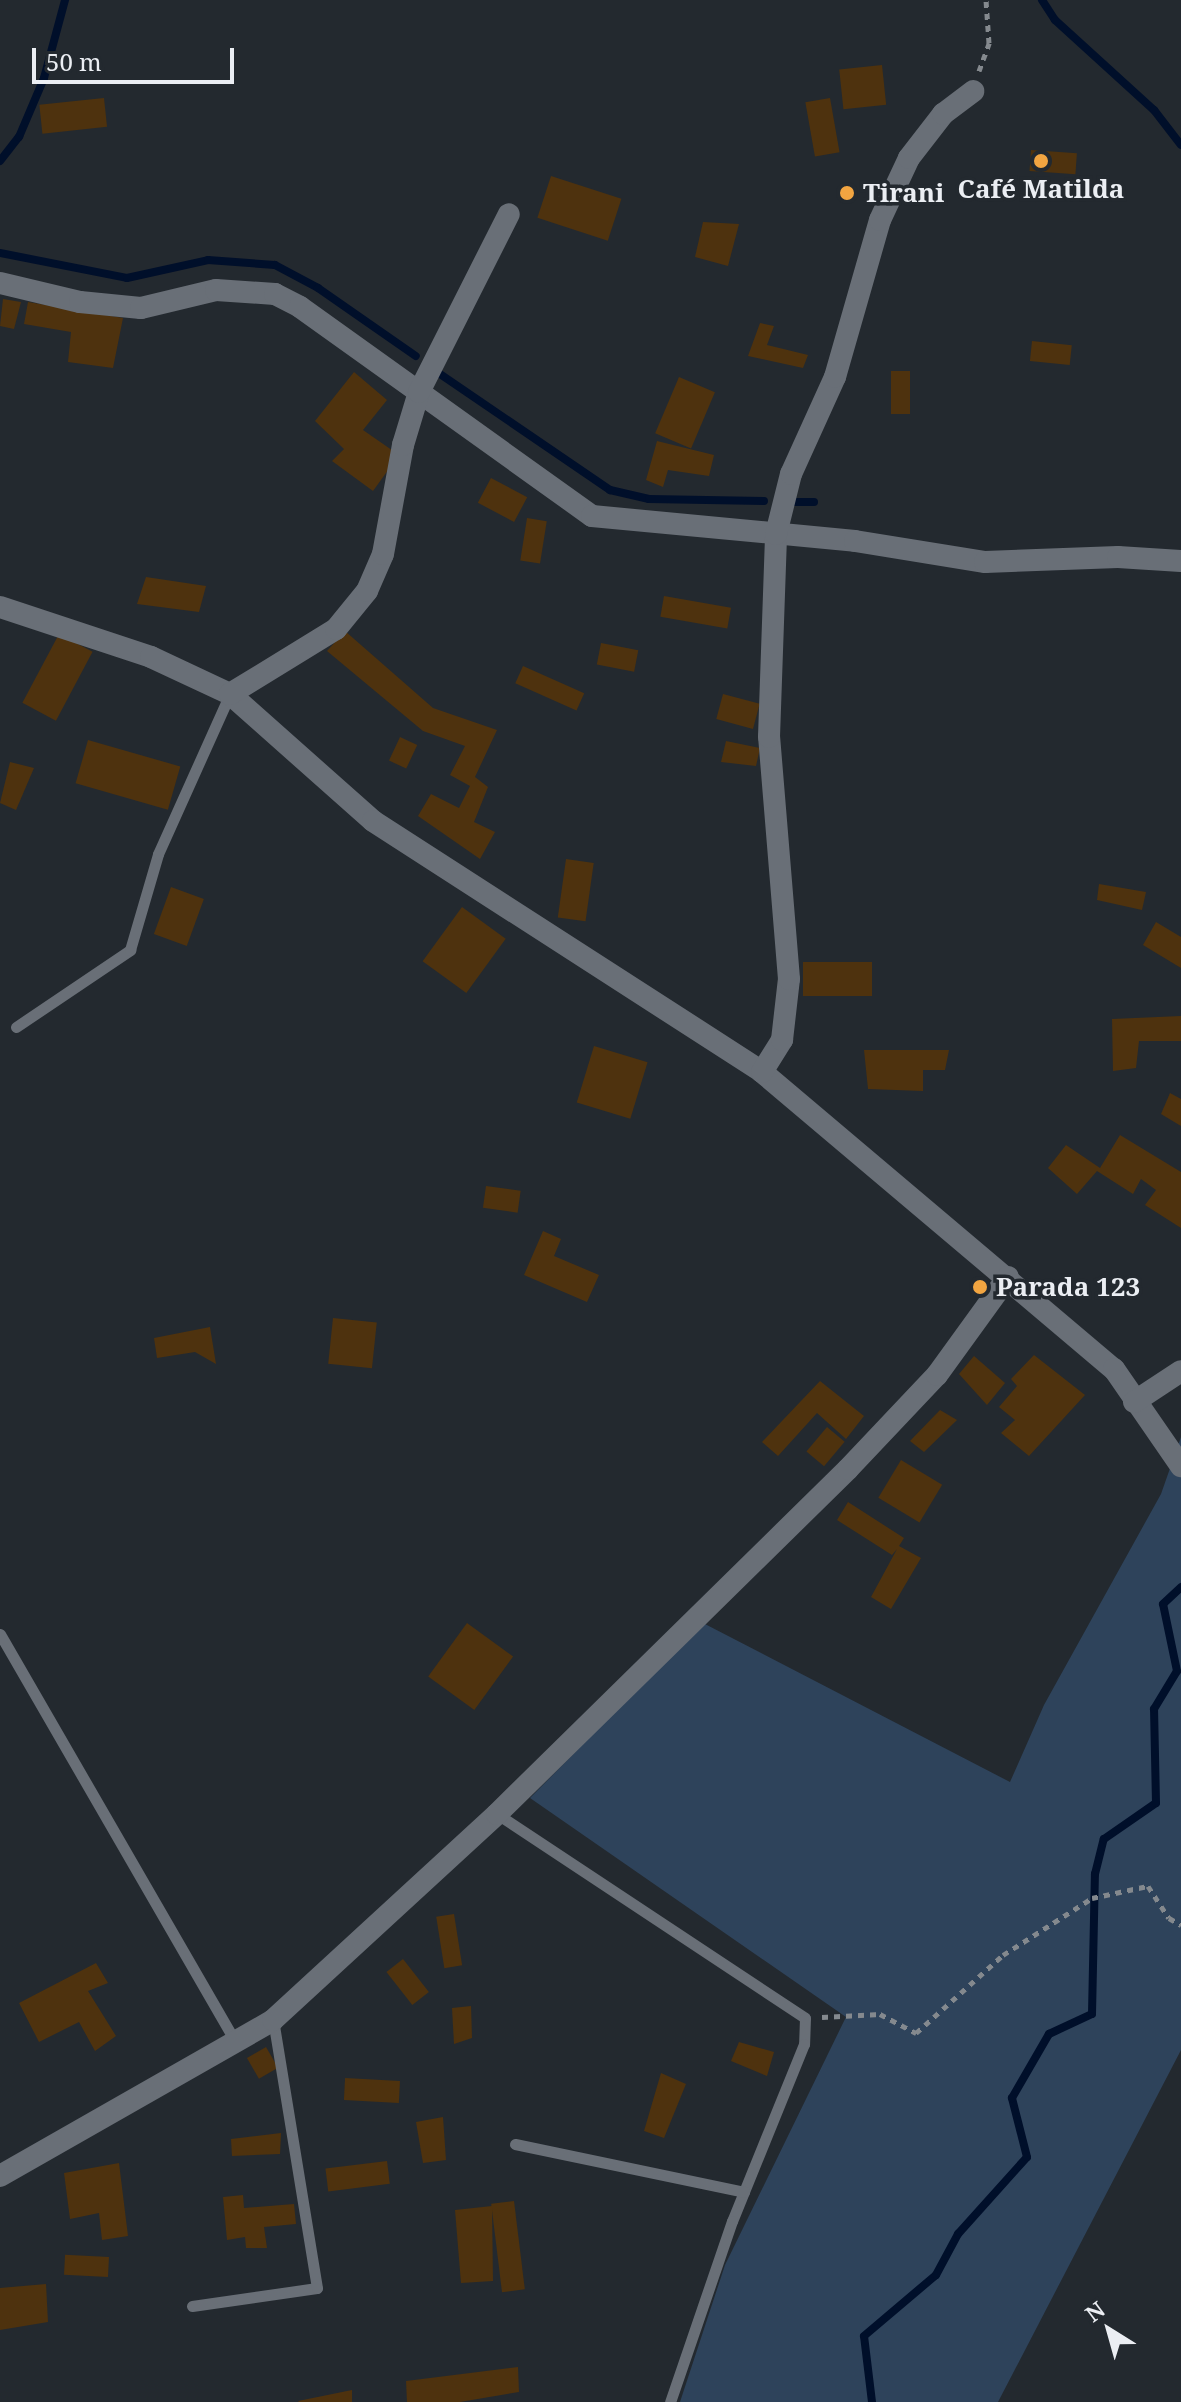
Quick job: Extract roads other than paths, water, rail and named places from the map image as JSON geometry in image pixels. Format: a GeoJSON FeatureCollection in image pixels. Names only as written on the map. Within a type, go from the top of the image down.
{"type":"FeatureCollection","features":[{"type":"Feature","properties":{"kind":"street"},"geometry":{"type":"LineString","coordinates":[[762,1072],[782,1040],[789,979],[769,737],[776,534],[791,474],[835,377],[880,220],[909,158],[943,114],[973,91]]}},
{"type":"Feature","properties":{"kind":"street"},"geometry":{"type":"LineString","coordinates":[[230,694],[336,629],[367,591],[383,554],[403,445],[419,392],[509,214]]}},
{"type":"Feature","properties":{"kind":"street"},"geometry":{"type":"LineString","coordinates":[[0,283],[80,302],[141,308],[216,290],[275,294],[300,307],[592,516],[776,534],[985,562],[1118,557],[1181,561]]}},
{"type":"Feature","properties":{"kind":"street"},"geometry":{"type":"LineString","coordinates":[[0,607],[151,657],[230,694],[373,821],[762,1072],[1114,1369],[1180,1465]]}},
{"type":"Feature","properties":{"kind":"street"},"geometry":{"type":"LineString","coordinates":[[0,2176],[237,2045],[273,2020],[497,1814],[868,1448],[937,1375],[1008,1277]]}},
{"type":"Feature","properties":{"kind":"street"},"geometry":{"type":"LineString","coordinates":[[1134,1402],[1181,1371]]}},
{"type":"Feature","properties":{"kind":"lane"},"geometry":{"type":"LineString","coordinates":[[16,1027],[130,950],[158,854],[230,694]]}},
{"type":"Feature","properties":{"kind":"lane"},"geometry":{"type":"LineString","coordinates":[[0,1634],[237,2045]]}},
{"type":"Feature","properties":{"kind":"lane"},"geometry":{"type":"LineString","coordinates":[[497,1814],[805,2018],[804,2044],[744,2192],[670,2402]]}},
{"type":"Feature","properties":{"kind":"lane"},"geometry":{"type":"LineString","coordinates":[[192,2306],[317,2288],[273,2020]]}},
{"type":"Feature","properties":{"kind":"lane"},"geometry":{"type":"LineString","coordinates":[[515,2144],[744,2192]]}},
{"type":"Feature","properties":{"kind":"waterway"},"geometry":{"type":"LineString","coordinates":[[0,161],[19,137],[44,78],[65,0]]}},
{"type":"Feature","properties":{"kind":"waterway"},"geometry":{"type":"LineString","coordinates":[[1042,0],[1055,20],[1154,110],[1181,145]]}},
{"type":"Feature","properties":{"kind":"waterway"},"geometry":{"type":"LineString","coordinates":[[0,253],[127,278],[208,260],[275,265],[318,288],[416,356]]}},
{"type":"Feature","properties":{"kind":"waterway"},"geometry":{"type":"LineString","coordinates":[[440,374],[610,490],[649,499],[764,501]]}},
{"type":"Feature","properties":{"kind":"waterway"},"geometry":{"type":"LineString","coordinates":[[794,502],[814,502]]}},
{"type":"Feature","properties":{"kind":"waterway"},"geometry":{"type":"LineString","coordinates":[[872,2402],[864,2336],[936,2275],[958,2234],[1027,2157],[1012,2098],[1049,2034],[1092,2014],[1095,1874],[1104,1839],[1156,1803],[1154,1709],[1177,1671],[1163,1604],[1181,1587]]}},
{"type":"Feature","properties":{"kind":"place","name":"Café Matilda"},"geometry":{"type":"Point","coordinates":[1041,161]}},
{"type":"Feature","properties":{"kind":"place","name":"Tirani"},"geometry":{"type":"Point","coordinates":[847,193]}},
{"type":"Feature","properties":{"kind":"place","name":"Parada 123"},"geometry":{"type":"Point","coordinates":[980,1287]}}]}
